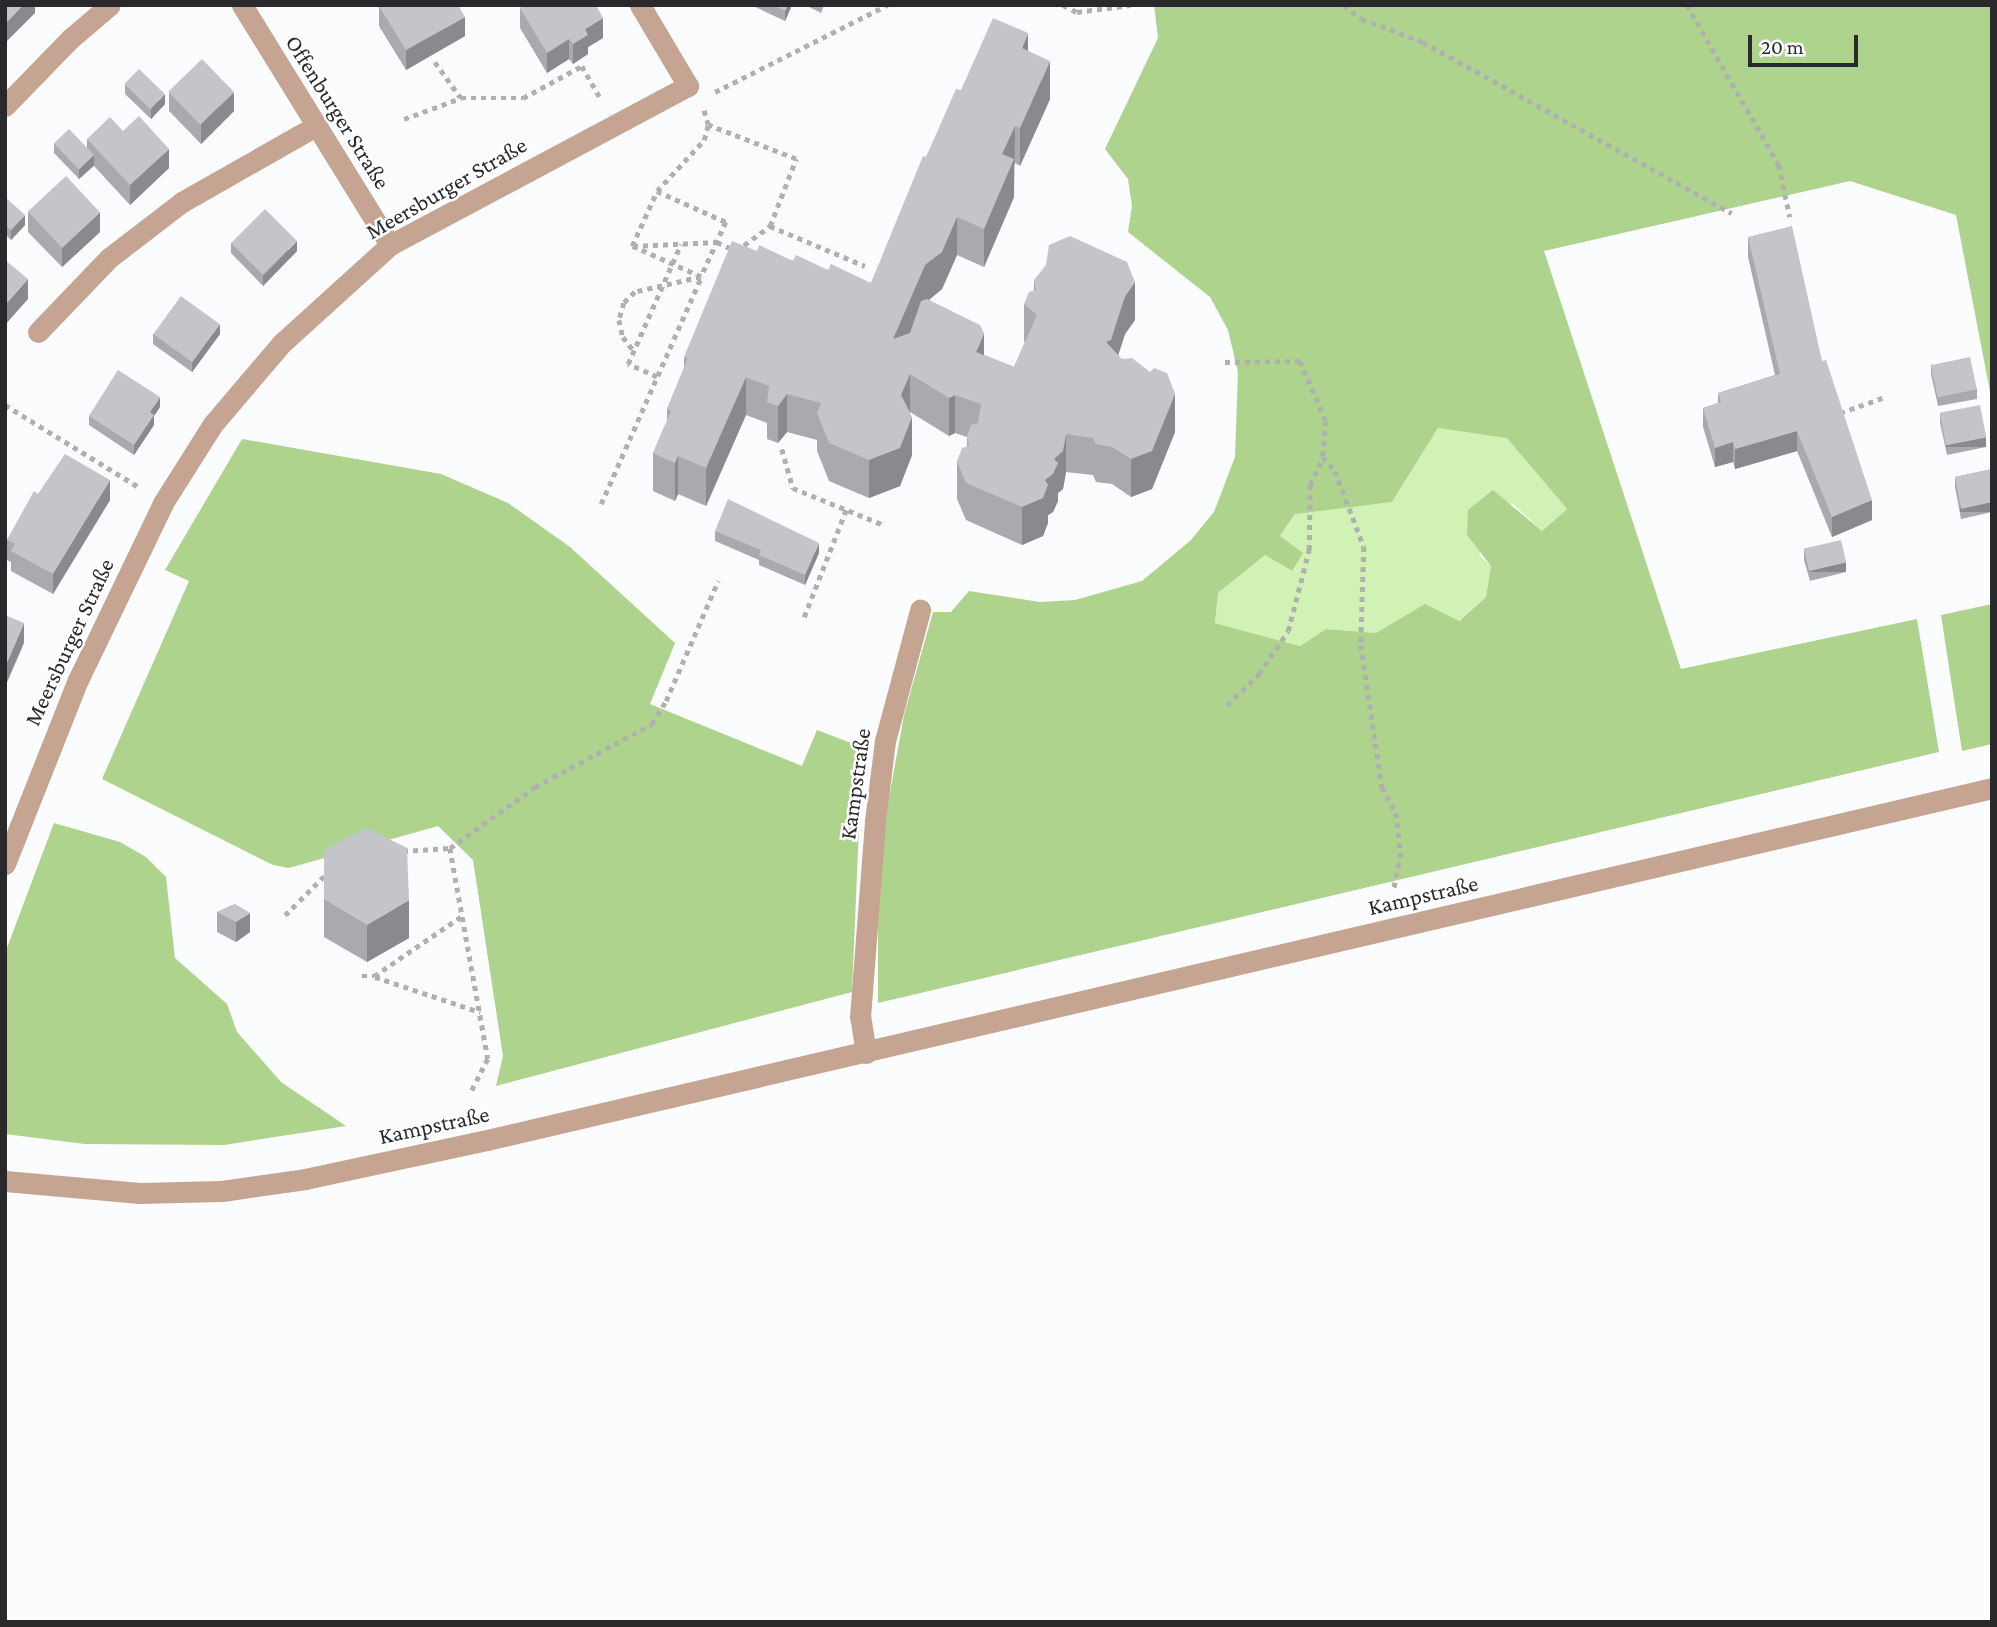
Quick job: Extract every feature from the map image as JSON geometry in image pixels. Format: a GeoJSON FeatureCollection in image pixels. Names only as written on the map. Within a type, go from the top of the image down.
{"type":"FeatureCollection","features":[{"type":"Feature","properties":{"kind":"street"},"geometry":{"type":"LineString","coordinates":[[5,106],[70,39],[110,5]]}},
{"type":"Feature","properties":{"kind":"street","name":"Offenburger Straße"},"geometry":{"type":"LineString","coordinates":[[242,5],[314,127],[390,245]]}},
{"type":"Feature","properties":{"kind":"street"},"geometry":{"type":"LineString","coordinates":[[640,5],[693,93]]}},
{"type":"Feature","properties":{"kind":"street","name":"Meersburger Straße"},"geometry":{"type":"LineString","coordinates":[[5,864],[9,839],[78,680],[163,503],[213,424],[282,343],[390,245],[614,123],[693,93]]}},
{"type":"Feature","properties":{"kind":"street"},"geometry":{"type":"LineString","coordinates":[[38,332],[109,258],[182,202],[314,127]]}},
{"type":"Feature","properties":{"kind":"street","name":"Kampstraße"},"geometry":{"type":"LineString","coordinates":[[866,1053],[860,1017],[876,808],[885,741],[920,610]]}},
{"type":"Feature","properties":{"kind":"street","name":"Kampstraße"},"geometry":{"type":"LineString","coordinates":[[5,1181],[139,1193],[222,1191],[305,1179],[866,1053],[1992,788]]}},
{"type":"Feature","properties":{"kind":"path"},"geometry":{"type":"LineString","coordinates":[[632,246],[657,191],[704,140],[708,125],[693,93],[887,5]]}},
{"type":"Feature","properties":{"kind":"path"},"geometry":{"type":"LineString","coordinates":[[1063,5],[1077,12],[1131,5]]}},
{"type":"Feature","properties":{"kind":"path"},"geometry":{"type":"LineString","coordinates":[[1344,5],[1362,19],[1423,43],[1732,213]]}},
{"type":"Feature","properties":{"kind":"path"},"geometry":{"type":"LineString","coordinates":[[1687,5],[1779,165],[1790,217]]}},
{"type":"Feature","properties":{"kind":"path"},"geometry":{"type":"LineString","coordinates":[[435,62],[461,98]]}},
{"type":"Feature","properties":{"kind":"path"},"geometry":{"type":"LineString","coordinates":[[404,119],[461,98],[523,98],[582,66],[614,123]]}},
{"type":"Feature","properties":{"kind":"path"},"geometry":{"type":"LineString","coordinates":[[632,246],[716,242],[736,251],[770,226],[796,159],[708,125]]}},
{"type":"Feature","properties":{"kind":"path"},"geometry":{"type":"LineString","coordinates":[[601,504],[726,222],[657,191]]}},
{"type":"Feature","properties":{"kind":"path"},"geometry":{"type":"LineString","coordinates":[[770,226],[865,266]]}},
{"type":"Feature","properties":{"kind":"path"},"geometry":{"type":"LineString","coordinates":[[657,377],[628,364],[681,244]]}},
{"type":"Feature","properties":{"kind":"path"},"geometry":{"type":"LineString","coordinates":[[632,246],[701,278]]}},
{"type":"Feature","properties":{"kind":"path"},"geometry":{"type":"LineString","coordinates":[[634,351],[623,337],[619,320],[624,303],[635,292],[663,283],[701,278]]}},
{"type":"Feature","properties":{"kind":"path"},"geometry":{"type":"LineString","coordinates":[[1225,362],[1300,361],[1325,421],[1323,457],[1310,485],[1309,550],[1288,631],[1259,674],[1227,705]]}},
{"type":"Feature","properties":{"kind":"path"},"geometry":{"type":"LineString","coordinates":[[1836,415],[1882,398]]}},
{"type":"Feature","properties":{"kind":"path"},"geometry":{"type":"LineString","coordinates":[[5,405],[163,503]]}},
{"type":"Feature","properties":{"kind":"path"},"geometry":{"type":"LineString","coordinates":[[782,449],[793,488],[884,525]]}},
{"type":"Feature","properties":{"kind":"path"},"geometry":{"type":"LineString","coordinates":[[1323,457],[1335,471],[1364,547],[1361,645],[1382,787],[1396,813],[1401,853],[1394,888]]}},
{"type":"Feature","properties":{"kind":"path"},"geometry":{"type":"LineString","coordinates":[[804,617],[846,510]]}},
{"type":"Feature","properties":{"kind":"path"},"geometry":{"type":"LineString","coordinates":[[395,852],[450,848],[534,787],[652,724],[666,701],[718,581]]}},
{"type":"Feature","properties":{"kind":"path"},"geometry":{"type":"LineString","coordinates":[[450,848],[488,1059],[472,1091]]}},
{"type":"Feature","properties":{"kind":"path"},"geometry":{"type":"LineString","coordinates":[[285,915],[336,869]]}},
{"type":"Feature","properties":{"kind":"path"},"geometry":{"type":"LineString","coordinates":[[374,976],[462,916]]}},
{"type":"Feature","properties":{"kind":"path"},"geometry":{"type":"LineString","coordinates":[[362,976],[374,976],[480,1013]]}},
{"type":"Feature","properties":{"kind":"green space"},"geometry":{"type":"Polygon","coordinates":[[[1154,5],[1992,5],[1992,402],[1956,215],[1850,181],[1544,251],[1681,669],[1917,619],[1939,752],[878,1003],[878,908],[886,814],[904,715],[933,612],[951,612],[969,591],[1040,602],[1075,600],[1142,581],[1191,540],[1214,512],[1235,457],[1238,372],[1228,330],[1210,297],[1128,232],[1132,206],[1128,179],[1105,149],[1158,38],[1154,5]],[[1438,428],[1392,502],[1295,514],[1280,536],[1303,553],[1292,571],[1265,555],[1218,593],[1215,623],[1300,646],[1326,629],[1376,633],[1425,604],[1459,621],[1486,597],[1491,566],[1467,535],[1468,510],[1493,490],[1542,531],[1567,509],[1507,438],[1438,428]]]}},
{"type":"Feature","properties":{"kind":"green space"},"geometry":{"type":"Polygon","coordinates":[[[1438,428],[1507,437],[1567,509],[1542,531],[1512,503],[1479,555],[1491,566],[1486,597],[1458,621],[1425,605],[1376,633],[1326,629],[1300,646],[1215,623],[1218,593],[1265,555],[1291,571],[1280,536],[1296,513],[1392,502],[1438,428]]]}},
{"type":"Feature","properties":{"kind":"green space"},"geometry":{"type":"Polygon","coordinates":[[[242,439],[441,474],[508,503],[570,547],[675,643],[650,704],[802,766],[817,730],[851,743],[862,756],[852,992],[496,1086],[503,1056],[473,860],[438,826],[289,868],[273,865],[102,779],[189,581],[165,570],[242,439]]]}},
{"type":"Feature","properties":{"kind":"green space"},"geometry":{"type":"Polygon","coordinates":[[[1992,604],[1992,744],[1962,751],[1941,615],[1992,604]]]}},
{"type":"Feature","properties":{"kind":"green space"},"geometry":{"type":"Polygon","coordinates":[[[54,823],[120,842],[146,857],[166,877],[175,958],[227,1004],[237,1032],[281,1082],[346,1126],[224,1145],[85,1144],[5,1134],[5,953],[54,823]]]}},
{"type":"Feature","properties":{"kind":"building"},"geometry":{"type":"Polygon","coordinates":[[[5,5],[23,5],[5,24],[5,5]]]}},
{"type":"Feature","properties":{"kind":"building"},"geometry":{"type":"Polygon","coordinates":[[[458,5],[465,17],[406,50],[379,6],[458,5]]]}},
{"type":"Feature","properties":{"kind":"building"},"geometry":{"type":"Polygon","coordinates":[[[524,5],[596,5],[603,18],[585,29],[588,35],[573,44],[569,39],[547,53],[520,8],[524,5]]]}},
{"type":"Feature","properties":{"kind":"building"},"geometry":{"type":"Polygon","coordinates":[[[773,5],[788,5],[785,11],[773,5]]]}},
{"type":"Feature","properties":{"kind":"building"},"geometry":{"type":"Polygon","coordinates":[[[993,18],[1028,33],[1022,48],[1050,61],[1020,128],[1015,126],[1002,154],[1014,159],[984,229],[957,217],[942,252],[925,265],[893,339],[910,333],[921,301],[927,299],[980,325],[984,333],[976,352],[1014,367],[1037,315],[1024,304],[1029,292],[1036,290],[1034,280],[1046,265],[1049,245],[1070,236],[1127,262],[1135,282],[1125,296],[1111,340],[1106,342],[1122,359],[1132,358],[1150,372],[1154,368],[1167,373],[1175,394],[1152,451],[1131,459],[1112,447],[1096,444],[1093,438],[1066,434],[1063,451],[1054,459],[1058,463],[1053,474],[1045,480],[1048,485],[1043,498],[1022,507],[966,483],[957,461],[962,448],[969,446],[967,436],[971,425],[978,423],[981,404],[955,395],[949,398],[910,374],[901,395],[912,417],[900,448],[869,460],[829,443],[817,413],[821,403],[787,394],[778,406],[767,402],[769,386],[746,377],[706,468],[678,456],[675,463],[653,453],[671,411],[667,409],[688,358],[684,357],[732,241],[757,251],[759,245],[793,261],[796,255],[828,270],[831,264],[871,283],[923,156],[926,157],[956,89],[961,90],[993,18]]]}},
{"type":"Feature","properties":{"kind":"building"},"geometry":{"type":"Polygon","coordinates":[[[202,59],[234,92],[200,125],[168,92],[202,59]]]}},
{"type":"Feature","properties":{"kind":"building"},"geometry":{"type":"Polygon","coordinates":[[[139,69],[165,94],[150,109],[124,84],[139,69]]]}},
{"type":"Feature","properties":{"kind":"building"},"geometry":{"type":"Polygon","coordinates":[[[139,116],[169,149],[130,185],[87,139],[110,117],[123,131],[139,116]]]}},
{"type":"Feature","properties":{"kind":"building"},"geometry":{"type":"Polygon","coordinates":[[[69,129],[94,155],[79,169],[54,144],[69,129]]]}},
{"type":"Feature","properties":{"kind":"building"},"geometry":{"type":"Polygon","coordinates":[[[66,176],[100,213],[62,248],[28,211],[66,176]]]}},
{"type":"Feature","properties":{"kind":"building"},"geometry":{"type":"Polygon","coordinates":[[[5,197],[25,215],[11,230],[5,224],[5,197]]]}},
{"type":"Feature","properties":{"kind":"building"},"geometry":{"type":"Polygon","coordinates":[[[265,209],[297,241],[263,275],[231,243],[265,209]]]}},
{"type":"Feature","properties":{"kind":"building"},"geometry":{"type":"Polygon","coordinates":[[[1792,226],[1822,361],[1826,360],[1872,500],[1832,517],[1797,431],[1735,449],[1733,442],[1715,448],[1703,408],[1721,402],[1718,393],[1780,374],[1748,237],[1792,226]]]}},
{"type":"Feature","properties":{"kind":"building"},"geometry":{"type":"Polygon","coordinates":[[[5,260],[28,279],[5,305],[5,260]]]}},
{"type":"Feature","properties":{"kind":"building"},"geometry":{"type":"Polygon","coordinates":[[[181,296],[220,324],[192,362],[153,334],[181,296]]]}},
{"type":"Feature","properties":{"kind":"building"},"geometry":{"type":"Polygon","coordinates":[[[1970,357],[1977,389],[1938,398],[1931,365],[1970,357]]]}},
{"type":"Feature","properties":{"kind":"building"},"geometry":{"type":"Polygon","coordinates":[[[118,370],[160,397],[150,412],[154,415],[134,445],[89,416],[118,370]]]}},
{"type":"Feature","properties":{"kind":"building"},"geometry":{"type":"Polygon","coordinates":[[[1980,405],[1986,437],[1946,445],[1940,413],[1980,405]]]}},
{"type":"Feature","properties":{"kind":"building"},"geometry":{"type":"Polygon","coordinates":[[[65,454],[110,480],[53,574],[11,551],[15,544],[7,540],[34,491],[38,494],[65,454]]]}},
{"type":"Feature","properties":{"kind":"building"},"geometry":{"type":"Polygon","coordinates":[[[1992,469],[1992,502],[1961,509],[1955,477],[1992,469]]]}},
{"type":"Feature","properties":{"kind":"building"},"geometry":{"type":"Polygon","coordinates":[[[728,499],[819,543],[805,575],[759,555],[761,550],[715,531],[728,499]]]}},
{"type":"Feature","properties":{"kind":"building"},"geometry":{"type":"Polygon","coordinates":[[[1841,540],[1846,562],[1809,571],[1804,549],[1841,540]]]}},
{"type":"Feature","properties":{"kind":"building"},"geometry":{"type":"Polygon","coordinates":[[[5,615],[24,623],[5,667],[5,615]]]}},
{"type":"Feature","properties":{"kind":"building"},"geometry":{"type":"Polygon","coordinates":[[[367,828],[407,848],[409,900],[367,925],[324,899],[324,850],[367,828]]]}},
{"type":"Feature","properties":{"kind":"building"},"geometry":{"type":"Polygon","coordinates":[[[235,904],[250,913],[236,922],[217,912],[235,904]]]}}]}
